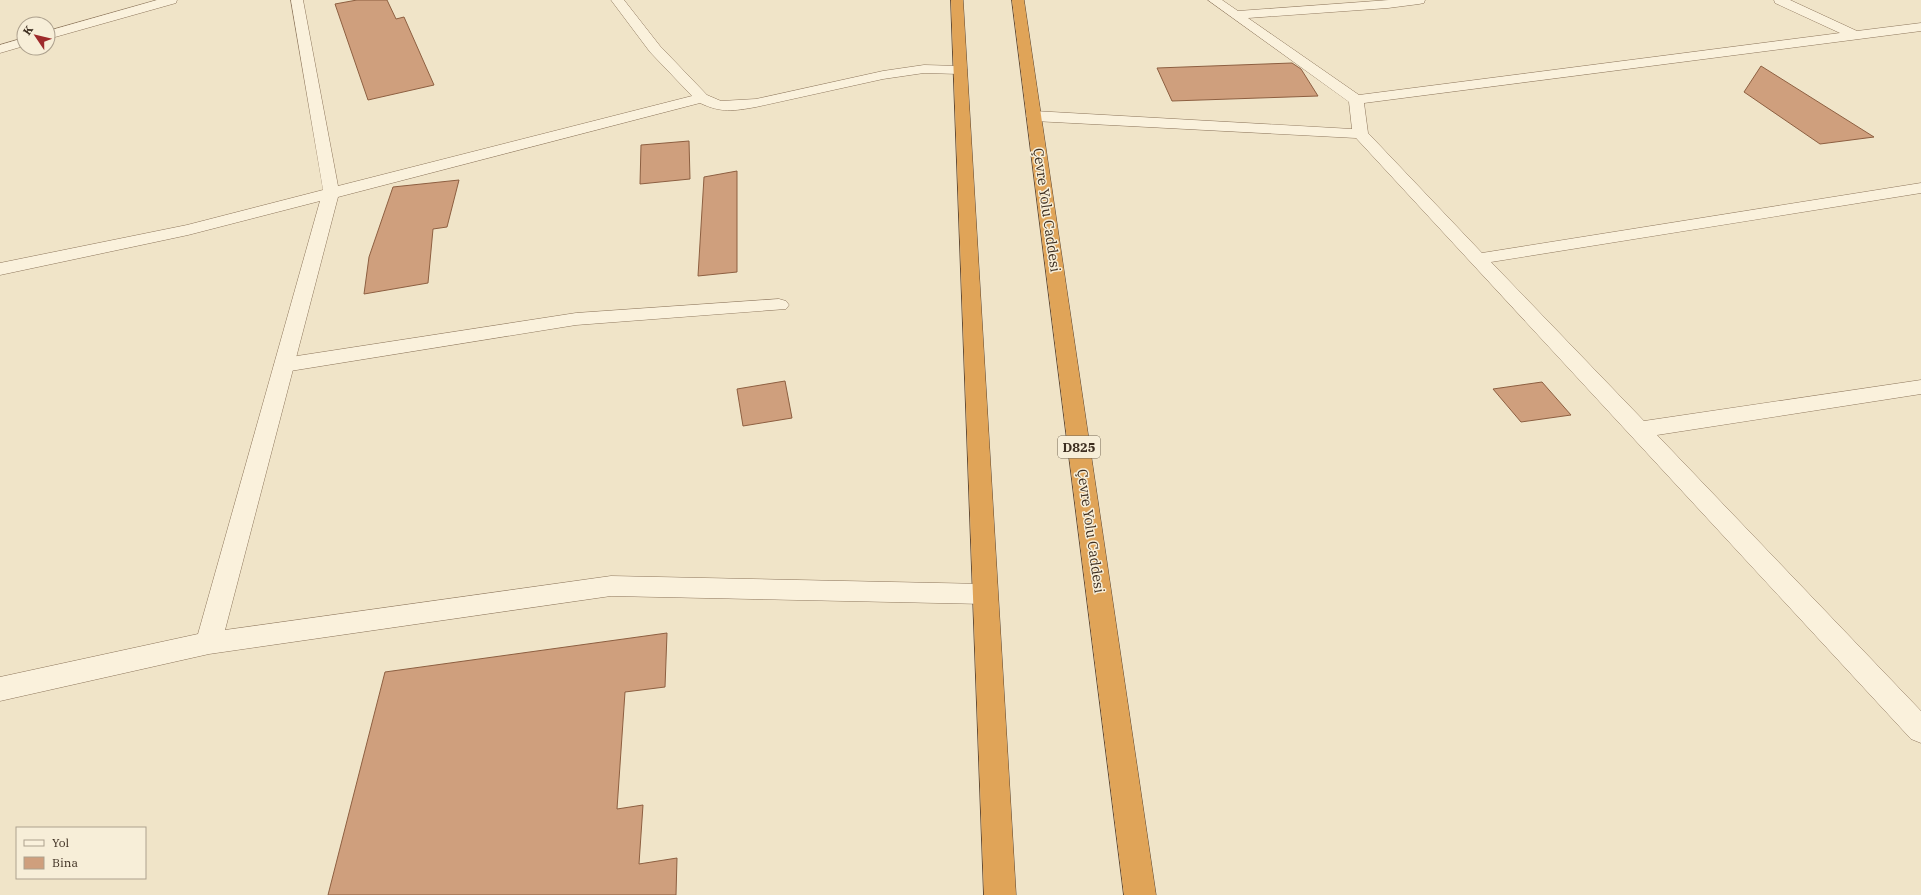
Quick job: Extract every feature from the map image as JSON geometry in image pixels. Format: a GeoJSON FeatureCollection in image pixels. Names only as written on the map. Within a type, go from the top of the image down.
{"type":"FeatureCollection","features":[{"type":"Feature","properties":{"kind":"highway"},"geometry":{"type":"LineString","coordinates":[[957,0],[1000,895]]}},
{"type":"Feature","properties":{"kind":"highway","name":"Çevre Yolu Caddesi"},"geometry":{"type":"LineString","coordinates":[[1018,0],[1140,895]]}},
{"type":"Feature","properties":{"kind":"street"},"geometry":{"type":"LineString","coordinates":[[56,33],[171,0]]}},
{"type":"Feature","properties":{"kind":"street"},"geometry":{"type":"LineString","coordinates":[[209,643],[330,193],[297,0]]}},
{"type":"Feature","properties":{"kind":"street"},"geometry":{"type":"LineString","coordinates":[[617,0],[655,49],[702,98],[719,106],[735,106],[756,103],[882,75],[924,69],[960,70]]}},
{"type":"Feature","properties":{"kind":"street"},"geometry":{"type":"LineString","coordinates":[[1214,0],[1356,100],[1921,27]]}},
{"type":"Feature","properties":{"kind":"street"},"geometry":{"type":"LineString","coordinates":[[1235,15],[1388,4],[1419,0]]}},
{"type":"Feature","properties":{"kind":"street"},"geometry":{"type":"LineString","coordinates":[[1780,0],[1854,35]]}},
{"type":"Feature","properties":{"kind":"street"},"geometry":{"type":"LineString","coordinates":[[0,49],[16,44]]}},
{"type":"Feature","properties":{"kind":"street"},"geometry":{"type":"LineString","coordinates":[[0,269],[188,230],[702,98]]}},
{"type":"Feature","properties":{"kind":"street"},"geometry":{"type":"LineString","coordinates":[[1356,100],[1360,134],[1921,730]]}},
{"type":"Feature","properties":{"kind":"street"},"geometry":{"type":"LineString","coordinates":[[1034,116],[1360,134]]}},
{"type":"Feature","properties":{"kind":"street"},"geometry":{"type":"LineString","coordinates":[[1477,259],[1921,188]]}},
{"type":"Feature","properties":{"kind":"street"},"geometry":{"type":"LineString","coordinates":[[284,365],[576,319],[779,305]]}},
{"type":"Feature","properties":{"kind":"street"},"geometry":{"type":"LineString","coordinates":[[1638,430],[1921,388]]}},
{"type":"Feature","properties":{"kind":"street"},"geometry":{"type":"LineString","coordinates":[[0,689],[209,643],[611,586],[985,594]]}},
{"type":"Feature","properties":{"kind":"building"},"geometry":{"type":"Polygon","coordinates":[[[357,0],[387,0],[396,19],[404,17],[434,85],[368,100],[335,4],[357,0]]]}},
{"type":"Feature","properties":{"kind":"building"},"geometry":{"type":"Polygon","coordinates":[[[1292,63],[1301,69],[1318,96],[1172,101],[1157,68],[1292,63]]]}},
{"type":"Feature","properties":{"kind":"building"},"geometry":{"type":"Polygon","coordinates":[[[1761,66],[1874,137],[1820,144],[1744,92],[1761,66]]]}},
{"type":"Feature","properties":{"kind":"building"},"geometry":{"type":"Polygon","coordinates":[[[689,141],[690,179],[640,184],[641,145],[689,141]]]}},
{"type":"Feature","properties":{"kind":"building"},"geometry":{"type":"Polygon","coordinates":[[[737,171],[737,272],[698,276],[704,177],[737,171]]]}},
{"type":"Feature","properties":{"kind":"building"},"geometry":{"type":"Polygon","coordinates":[[[459,180],[447,227],[433,229],[428,283],[364,294],[369,257],[393,187],[459,180]]]}},
{"type":"Feature","properties":{"kind":"building"},"geometry":{"type":"Polygon","coordinates":[[[785,381],[792,418],[743,426],[737,389],[785,381]]]}},
{"type":"Feature","properties":{"kind":"building"},"geometry":{"type":"Polygon","coordinates":[[[1542,382],[1571,415],[1521,422],[1493,389],[1542,382]]]}},
{"type":"Feature","properties":{"kind":"building"},"geometry":{"type":"Polygon","coordinates":[[[667,633],[665,687],[625,692],[617,809],[643,805],[639,864],[677,858],[676,895],[328,895],[385,672],[667,633]]]}}]}
